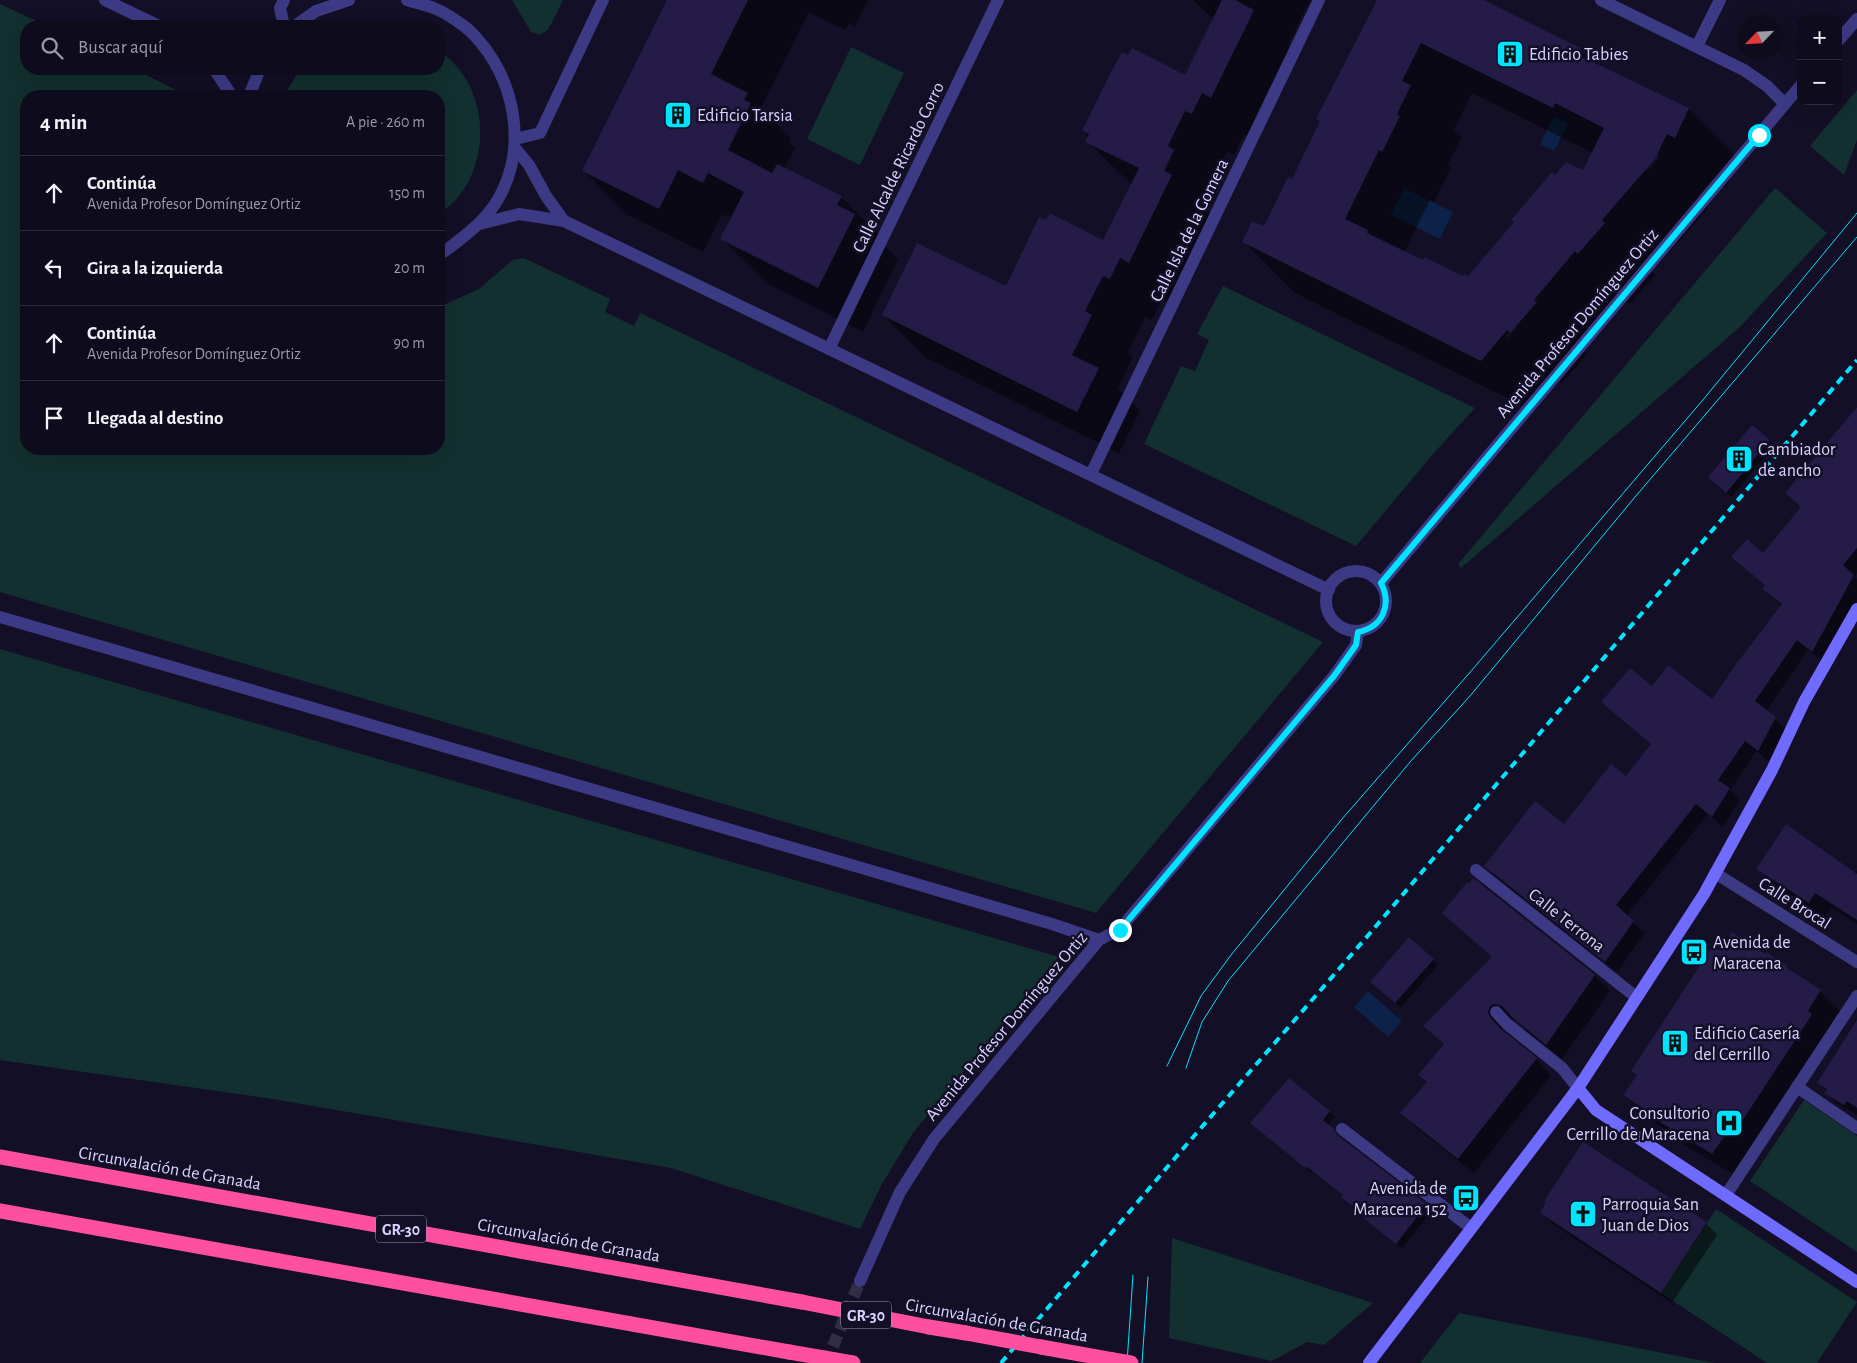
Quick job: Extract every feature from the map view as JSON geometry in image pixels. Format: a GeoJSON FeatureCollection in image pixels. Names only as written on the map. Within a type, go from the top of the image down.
{"type":"FeatureCollection","features":[{"type":"Feature","properties":{"kind":"highway","name":"Circunvalación de Granada"},"geometry":{"type":"LineString","coordinates":[[0,1157],[1131,1363]]}},
{"type":"Feature","properties":{"kind":"highway"},"geometry":{"type":"LineString","coordinates":[[0,1212],[853,1363]]}},
{"type":"Feature","properties":{"kind":"main road"},"geometry":{"type":"LineString","coordinates":[[1369,1363],[1578,1088],[1704,894],[1772,770],[1804,702],[1857,610]]}},
{"type":"Feature","properties":{"kind":"main road"},"geometry":{"type":"LineString","coordinates":[[1578,1088],[1596,1110],[1857,1282]]}},
{"type":"Feature","properties":{"kind":"street"},"geometry":{"type":"LineString","coordinates":[[105,0],[147,20]]}},
{"type":"Feature","properties":{"kind":"street"},"geometry":{"type":"LineString","coordinates":[[283,20],[280,8],[284,0]]}},
{"type":"Feature","properties":{"kind":"street"},"geometry":{"type":"LineString","coordinates":[[303,20],[316,11],[348,0]]}},
{"type":"Feature","properties":{"kind":"street"},"geometry":{"type":"LineString","coordinates":[[407,0],[437,9],[473,34],[498,67],[512,102],[515,144],[508,178],[497,200],[480,224],[445,251]]}},
{"type":"Feature","properties":{"kind":"street"},"geometry":{"type":"LineString","coordinates":[[515,144],[540,132],[603,0]]}},
{"type":"Feature","properties":{"kind":"street","name":"Calle Alcalde Ricardo Corro"},"geometry":{"type":"LineString","coordinates":[[829,350],[998,0]]}},
{"type":"Feature","properties":{"kind":"street","name":"Calle Isla de la Gomera"},"geometry":{"type":"LineString","coordinates":[[1091,474],[1319,0]]}},
{"type":"Feature","properties":{"kind":"street"},"geometry":{"type":"LineString","coordinates":[[1601,0],[1744,70],[1767,86],[1785,104]]}},
{"type":"Feature","properties":{"kind":"street"},"geometry":{"type":"LineString","coordinates":[[1697,46],[1720,0]]}},
{"type":"Feature","properties":{"kind":"street"},"geometry":{"type":"LineString","coordinates":[[1842,36],[1857,19]]}},
{"type":"Feature","properties":{"kind":"street"},"geometry":{"type":"LineString","coordinates":[[218,75],[228,90]]}},
{"type":"Feature","properties":{"kind":"street"},"geometry":{"type":"LineString","coordinates":[[251,90],[258,75]]}},
{"type":"Feature","properties":{"kind":"street","name":"Avenida Profesor Domínguez Ortiz"},"geometry":{"type":"LineString","coordinates":[[1381,583],[1797,90]]}},
{"type":"Feature","properties":{"kind":"street"},"geometry":{"type":"LineString","coordinates":[[515,144],[546,196],[564,221]]}},
{"type":"Feature","properties":{"kind":"street"},"geometry":{"type":"LineString","coordinates":[[480,224],[519,214],[564,221],[1329,590]]}},
{"type":"Feature","properties":{"kind":"street"},"geometry":{"type":"LineString","coordinates":[[1357,571],[1374,577],[1381,583],[1386,601],[1382,618],[1367,630],[1358,632],[1348,630],[1339,626],[1332,619],[1327,610],[1326,600],[1333,582],[1348,572],[1357,571]]}},
{"type":"Feature","properties":{"kind":"street"},"geometry":{"type":"LineString","coordinates":[[0,617],[940,891],[1099,940]]}},
{"type":"Feature","properties":{"kind":"street","name":"Avenida Profesor Domínguez Ortiz"},"geometry":{"type":"LineString","coordinates":[[860,1281],[900,1192],[934,1139],[1099,940],[1120,930],[1320,693],[1356,645],[1358,632]]}},
{"type":"Feature","properties":{"kind":"street","name":"Calle Terrona"},"geometry":{"type":"LineString","coordinates":[[1476,870],[1636,997]]}},
{"type":"Feature","properties":{"kind":"street","name":"Calle Brocal"},"geometry":{"type":"LineString","coordinates":[[1715,873],[1857,962]]}},
{"type":"Feature","properties":{"kind":"street"},"geometry":{"type":"LineString","coordinates":[[1726,1195],[1857,996]]}},
{"type":"Feature","properties":{"kind":"street"},"geometry":{"type":"LineString","coordinates":[[1496,1012],[1507,1024],[1562,1068],[1578,1088]]}},
{"type":"Feature","properties":{"kind":"street"},"geometry":{"type":"LineString","coordinates":[[1796,1088],[1857,1128]]}},
{"type":"Feature","properties":{"kind":"street"},"geometry":{"type":"LineString","coordinates":[[1342,1129],[1471,1228]]}},
{"type":"Feature","properties":{"kind":"green space"},"geometry":{"type":"Polygon","coordinates":[[[512,0],[563,0],[548,30],[540,35],[531,32],[512,0]]]}},
{"type":"Feature","properties":{"kind":"green space"},"geometry":{"type":"Polygon","coordinates":[[[0,4],[34,20],[20,20],[20,75],[146,75],[176,90],[20,90],[20,455],[445,455],[445,304],[479,289],[513,260],[524,258],[610,299],[605,312],[634,326],[640,313],[1323,642],[1096,913],[0,592],[0,4]]]}},
{"type":"Feature","properties":{"kind":"green space"},"geometry":{"type":"Polygon","coordinates":[[[851,47],[904,73],[860,165],[807,139],[851,47]]]}},
{"type":"Feature","properties":{"kind":"green space"},"geometry":{"type":"Polygon","coordinates":[[[445,56],[457,67],[470,87],[478,109],[480,132],[478,156],[470,178],[457,198],[445,209],[445,90],[288,90],[296,75],[445,75],[445,56]]]}},
{"type":"Feature","properties":{"kind":"green space"},"geometry":{"type":"Polygon","coordinates":[[[1857,90],[1857,140],[1844,175],[1810,146],[1857,90]]]}},
{"type":"Feature","properties":{"kind":"green space"},"geometry":{"type":"Polygon","coordinates":[[[1775,188],[1827,233],[1739,328],[1461,568],[1458,564],[1775,188]]]}},
{"type":"Feature","properties":{"kind":"green space"},"geometry":{"type":"Polygon","coordinates":[[[1223,286],[1475,408],[1433,454],[1356,546],[1144,444],[1181,366],[1195,371],[1209,340],[1197,334],[1223,286]]]}},
{"type":"Feature","properties":{"kind":"green space"},"geometry":{"type":"Polygon","coordinates":[[[0,649],[1059,957],[913,1133],[882,1184],[860,1229],[671,1168],[267,1098],[0,1060],[0,649]]]}},
{"type":"Feature","properties":{"kind":"green space"},"geometry":{"type":"Polygon","coordinates":[[[1804,1100],[1857,1136],[1857,1252],[1750,1181],[1804,1100]]]}},
{"type":"Feature","properties":{"kind":"green space"},"geometry":{"type":"Polygon","coordinates":[[[1716,1209],[1857,1302],[1817,1363],[1767,1363],[1661,1293],[1716,1209]]]}},
{"type":"Feature","properties":{"kind":"green space"},"geometry":{"type":"Polygon","coordinates":[[[1172,1238],[1373,1303],[1324,1345],[1307,1342],[1272,1361],[1169,1338],[1172,1238]]]}},
{"type":"Feature","properties":{"kind":"green space"},"geometry":{"type":"Polygon","coordinates":[[[1459,1313],[1714,1363],[1420,1363],[1459,1313]]]}},
{"type":"Feature","properties":{"kind":"water"},"geometry":{"type":"Polygon","coordinates":[[[1554,116],[1568,124],[1554,151],[1540,144],[1554,116]]]}},
{"type":"Feature","properties":{"kind":"water"},"geometry":{"type":"Polygon","coordinates":[[[1404,188],[1453,212],[1440,239],[1391,215],[1404,188]]]}},
{"type":"Feature","properties":{"kind":"water"},"geometry":{"type":"Polygon","coordinates":[[[1368,991],[1402,1021],[1388,1037],[1354,1007],[1368,991]]]}},
{"type":"Feature","properties":{"kind":"building","name":"Edificio Tarsia"},"geometry":{"type":"Polygon","coordinates":[[[667,0],[748,0],[711,74],[748,93],[744,100],[751,103],[728,150],[772,173],[777,164],[842,196],[837,205],[855,214],[818,288],[720,239],[744,192],[708,173],[703,183],[678,170],[659,209],[582,171],[667,0]]]}},
{"type":"Feature","properties":{"kind":"building"},"geometry":{"type":"Polygon","coordinates":[[[1222,0],[1235,0],[1254,10],[1211,98],[1202,93],[1192,114],[1185,111],[1168,146],[1174,150],[1164,171],[1172,175],[1129,263],[1120,258],[1110,279],[1103,276],[1085,311],[1092,315],[1072,355],[1099,368],[1077,412],[882,315],[917,243],[1006,286],[1039,217],[1046,220],[1050,213],[1103,240],[1139,168],[1085,142],[1089,134],[1082,131],[1110,74],[1122,52],[1128,55],[1132,48],[1185,75],[1222,0]]]}},
{"type":"Feature","properties":{"kind":"building"},"geometry":{"type":"Polygon","coordinates":[[[1377,0],[1484,0],[1580,48],[1576,54],[1689,108],[1675,138],[1667,134],[1655,159],[1602,220],[1605,223],[1578,254],[1575,251],[1534,300],[1537,302],[1510,333],[1507,330],[1481,361],[1242,242],[1252,221],[1264,226],[1288,177],[1292,179],[1320,121],[1316,119],[1377,0]],[[1421,43],[1402,81],[1411,85],[1397,114],[1400,116],[1382,152],[1379,150],[1345,219],[1368,230],[1367,233],[1423,260],[1424,257],[1463,276],[1464,274],[1468,276],[1514,222],[1511,220],[1552,172],[1555,175],[1566,162],[1583,170],[1604,128],[1555,103],[1553,108],[1421,43]]]}},
{"type":"Feature","properties":{"kind":"building"},"geometry":{"type":"Polygon","coordinates":[[[1857,407],[1857,548],[1843,565],[1854,575],[1812,652],[1797,640],[1755,701],[1776,717],[1758,751],[1745,741],[1718,780],[1730,788],[1712,817],[1696,804],[1616,905],[1634,921],[1605,962],[1484,866],[1535,801],[1564,824],[1611,764],[1626,776],[1651,744],[1601,702],[1630,668],[1652,686],[1668,665],[1712,699],[1782,604],[1762,589],[1765,585],[1731,557],[1747,539],[1763,553],[1801,507],[1785,493],[1857,407]]]}},
{"type":"Feature","properties":{"kind":"building","name":"Cambiador de ancho"},"geometry":{"type":"Polygon","coordinates":[[[1752,425],[1770,440],[1726,493],[1708,477],[1752,425]]]}},
{"type":"Feature","properties":{"kind":"building"},"geometry":{"type":"Polygon","coordinates":[[[1786,824],[1857,874],[1857,920],[1815,893],[1809,903],[1756,869],[1786,824]]]}},
{"type":"Feature","properties":{"kind":"building"},"geometry":{"type":"Polygon","coordinates":[[[1473,878],[1595,975],[1546,1045],[1513,1018],[1502,1006],[1495,1004],[1490,1006],[1488,1013],[1490,1017],[1502,1030],[1537,1058],[1458,1159],[1400,1113],[1427,1082],[1418,1075],[1444,1044],[1423,1026],[1492,957],[1442,913],[1467,882],[1469,884],[1473,878]]]}},
{"type":"Feature","properties":{"kind":"building","name":"Edificio Casería del Cerrillo"},"geometry":{"type":"Polygon","coordinates":[[[1732,932],[1765,954],[1766,952],[1788,966],[1787,968],[1821,990],[1808,1011],[1812,1014],[1811,1016],[1731,1138],[1726,1134],[1712,1154],[1655,1119],[1656,1117],[1623,1095],[1637,1075],[1631,1071],[1712,947],[1719,951],[1732,932]]]}},
{"type":"Feature","properties":{"kind":"building"},"geometry":{"type":"Polygon","coordinates":[[[1409,937],[1434,959],[1395,1003],[1370,982],[1409,937]]]}},
{"type":"Feature","properties":{"kind":"building"},"geometry":{"type":"Polygon","coordinates":[[[1857,1020],[1857,1108],[1847,1101],[1844,1105],[1824,1093],[1827,1089],[1817,1083],[1857,1020]]]}},
{"type":"Feature","properties":{"kind":"building"},"geometry":{"type":"Polygon","coordinates":[[[1289,1078],[1330,1111],[1323,1120],[1334,1129],[1337,1135],[1427,1204],[1396,1244],[1362,1217],[1363,1214],[1341,1197],[1343,1195],[1307,1167],[1305,1168],[1250,1123],[1289,1078]]]}},
{"type":"Feature","properties":{"kind":"building"},"geometry":{"type":"Polygon","coordinates":[[[1583,1142],[1707,1222],[1661,1293],[1540,1213],[1546,1202],[1544,1201],[1583,1142]]]}},
{"type":"Feature","properties":{"kind":"tunnel"},"geometry":{"type":"LineString","coordinates":[[826,1363],[860,1281]]}},
{"type":"Feature","properties":{"kind":"tram line"},"geometry":{"type":"LineString","coordinates":[[1167,1066],[1201,996],[1231,955],[1342,819],[1702,401],[1857,213]]}},
{"type":"Feature","properties":{"kind":"tram line"},"geometry":{"type":"LineString","coordinates":[[1186,1068],[1202,1022],[1228,981],[1410,762],[1470,696],[1635,497],[1857,237]]}},
{"type":"Feature","properties":{"kind":"tram line"},"geometry":{"type":"LineString","coordinates":[[1127,1363],[1133,1275]]}},
{"type":"Feature","properties":{"kind":"tram line"},"geometry":{"type":"LineString","coordinates":[[1142,1363],[1148,1277]]}},
{"type":"Feature","properties":{"kind":"railway"},"geometry":{"type":"LineString","coordinates":[[1001,1363],[1181,1151],[1365,939],[1857,360]]}},
{"type":"Feature","properties":{"kind":"place","name":"Edificio Tabies"},"geometry":{"type":"Point","coordinates":[1510,54]}},
{"type":"Feature","properties":{"kind":"place","name":"Edificio Tarsia"},"geometry":{"type":"Point","coordinates":[678,115]}},
{"type":"Feature","properties":{"kind":"place","name":"Cambiador de ancho"},"geometry":{"type":"Point","coordinates":[1739,459]}},
{"type":"Feature","properties":{"kind":"place","name":"Avenida de Maracena"},"geometry":{"type":"Point","coordinates":[1694,952]}},
{"type":"Feature","properties":{"kind":"place","name":"Edificio Casería del Cerrillo"},"geometry":{"type":"Point","coordinates":[1675,1043]}},
{"type":"Feature","properties":{"kind":"place","name":"Consultorio Cerrillo de Maracena"},"geometry":{"type":"Point","coordinates":[1729,1123]}},
{"type":"Feature","properties":{"kind":"place","name":"Avenida de Maracena 152"},"geometry":{"type":"Point","coordinates":[1466,1198]}},
{"type":"Feature","properties":{"kind":"place","name":"Parroquia San Juan de Dios"},"geometry":{"type":"Point","coordinates":[1583,1214]}},
{"type":"Feature","properties":{"kind":"route"},"geometry":{"type":"LineString","coordinates":[[1120,930],[1334,676],[1356,645],[1358,632],[1367,630],[1382,618],[1386,601],[1381,583],[1759,135]]}}]}
